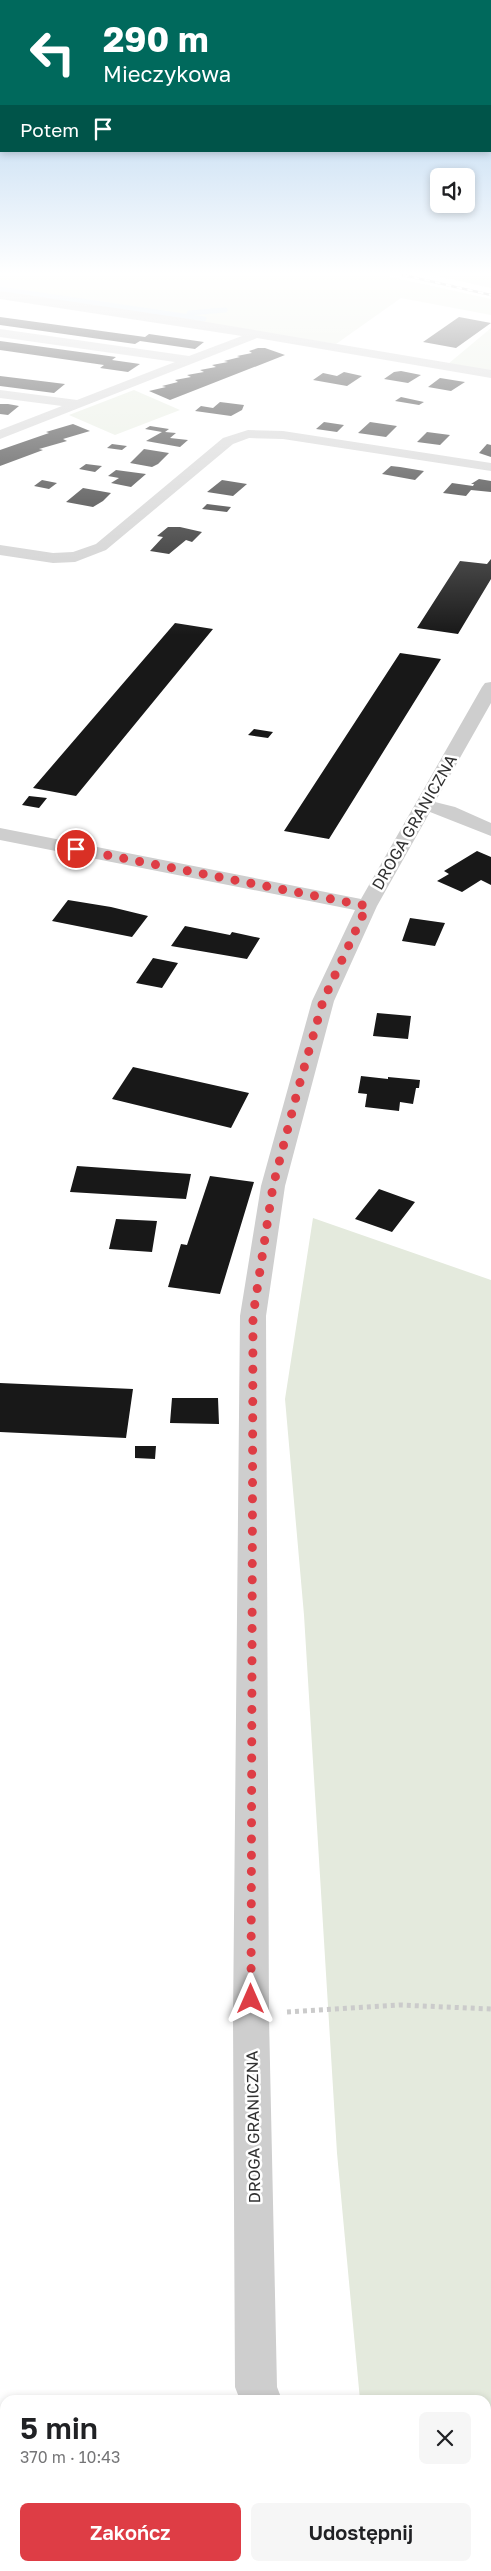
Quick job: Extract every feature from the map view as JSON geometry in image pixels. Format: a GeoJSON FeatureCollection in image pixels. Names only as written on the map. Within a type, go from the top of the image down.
{"type":"FeatureCollection","features":[{"type":"Feature","properties":{"kind":"street"},"geometry":{"type":"LineString","coordinates":[[8,395],[80,404]]}},
{"type":"Feature","properties":{"kind":"street"},"geometry":{"type":"LineString","coordinates":[[0,434],[103,395]]}},
{"type":"Feature","properties":{"kind":"street"},"geometry":{"type":"LineString","coordinates":[[0,550],[52,558],[75,557],[101,547],[228,441],[248,434],[283,434],[491,467]]}},
{"type":"Feature","properties":{"kind":"street","name":"DROGA GRANICZNA"},"geometry":{"type":"LineString","coordinates":[[256,2395],[251,2018],[253,1316],[273,1186],[323,1001],[367,906],[491,688]]}},
{"type":"Feature","properties":{"kind":"street"},"geometry":{"type":"LineString","coordinates":[[423,805],[448,812],[491,830]]}},
{"type":"Feature","properties":{"kind":"street"},"geometry":{"type":"LineString","coordinates":[[0,834],[367,906]]}},
{"type":"Feature","properties":{"kind":"path"},"geometry":{"type":"LineString","coordinates":[[285,2012],[400,2005],[491,2009]]}},
{"type":"Feature","properties":{"kind":"shaded area"},"geometry":{"type":"Polygon","coordinates":[[[121,395],[145,395],[180,410],[115,435],[69,415],[121,395]]]}},
{"type":"Feature","properties":{"kind":"shaded area"},"geometry":{"type":"Polygon","coordinates":[[[313,1218],[491,1280],[491,2395],[360,2395],[337,2153],[304,1615],[285,1399],[313,1218]]]}},
{"type":"Feature","properties":{"kind":"building"},"geometry":{"type":"Polygon","coordinates":[[[158,395],[183,395],[170,400],[158,395]]]}},
{"type":"Feature","properties":{"kind":"building"},"geometry":{"type":"Polygon","coordinates":[[[401,397],[424,402],[419,405],[395,401],[401,397]]]}},
{"type":"Feature","properties":{"kind":"building"},"geometry":{"type":"Polygon","coordinates":[[[220,402],[244,405],[242,410],[231,416],[195,411],[201,406],[213,408],[220,402]]]}},
{"type":"Feature","properties":{"kind":"building"},"geometry":{"type":"Polygon","coordinates":[[[0,404],[19,406],[8,415],[0,414],[0,404]]]}},
{"type":"Feature","properties":{"kind":"building"},"geometry":{"type":"Polygon","coordinates":[[[324,422],[344,425],[337,432],[316,429],[324,422]]]}},
{"type":"Feature","properties":{"kind":"building"},"geometry":{"type":"Polygon","coordinates":[[[370,422],[397,426],[386,437],[358,433],[370,422]]]}},
{"type":"Feature","properties":{"kind":"building"},"geometry":{"type":"Polygon","coordinates":[[[73,424],[90,431],[63,439],[67,441],[39,449],[43,450],[0,466],[0,450],[49,433],[46,432],[73,424]]]}},
{"type":"Feature","properties":{"kind":"building"},"geometry":{"type":"Polygon","coordinates":[[[150,426],[169,429],[165,432],[176,433],[170,438],[188,440],[180,447],[146,441],[162,432],[145,429],[150,426]]]}},
{"type":"Feature","properties":{"kind":"building"},"geometry":{"type":"Polygon","coordinates":[[[427,432],[450,435],[440,445],[417,442],[427,432]]]}},
{"type":"Feature","properties":{"kind":"building"},"geometry":{"type":"Polygon","coordinates":[[[112,444],[127,446],[122,450],[107,448],[112,444]]]}},
{"type":"Feature","properties":{"kind":"building"},"geometry":{"type":"Polygon","coordinates":[[[487,444],[491,445],[491,457],[479,453],[487,444]]]}},
{"type":"Feature","properties":{"kind":"building"},"geometry":{"type":"Polygon","coordinates":[[[144,449],[169,453],[152,467],[130,463],[144,449]]]}},
{"type":"Feature","properties":{"kind":"building"},"geometry":{"type":"Polygon","coordinates":[[[86,464],[102,466],[95,472],[79,469],[86,464]]]}},
{"type":"Feature","properties":{"kind":"building"},"geometry":{"type":"Polygon","coordinates":[[[391,466],[424,471],[415,480],[382,474],[391,466]]]}},
{"type":"Feature","properties":{"kind":"building"},"geometry":{"type":"Polygon","coordinates":[[[116,470],[146,474],[131,487],[111,483],[119,478],[108,476],[116,470]]]}},
{"type":"Feature","properties":{"kind":"building"},"geometry":{"type":"Polygon","coordinates":[[[479,479],[491,481],[491,492],[471,490],[466,496],[443,493],[452,483],[473,486],[474,484],[471,484],[479,479]]]}},
{"type":"Feature","properties":{"kind":"building"},"geometry":{"type":"Polygon","coordinates":[[[42,480],[57,483],[49,489],[34,486],[42,480]]]}},
{"type":"Feature","properties":{"kind":"building"},"geometry":{"type":"Polygon","coordinates":[[[222,480],[247,484],[233,496],[207,492],[222,480]]]}},
{"type":"Feature","properties":{"kind":"building"},"geometry":{"type":"Polygon","coordinates":[[[83,488],[111,493],[93,507],[66,502],[83,488]]]}},
{"type":"Feature","properties":{"kind":"building"},"geometry":{"type":"Polygon","coordinates":[[[207,504],[231,507],[227,512],[202,509],[207,504]]]}},
{"type":"Feature","properties":{"kind":"building"},"geometry":{"type":"Polygon","coordinates":[[[168,527],[180,527],[202,532],[192,542],[186,540],[169,554],[150,551],[163,537],[157,536],[168,527]]]}},
{"type":"Feature","properties":{"kind":"building"},"geometry":{"type":"Polygon","coordinates":[[[491,559],[491,579],[458,634],[417,628],[460,561],[487,564],[491,559]]]}},
{"type":"Feature","properties":{"kind":"building"},"geometry":{"type":"Polygon","coordinates":[[[175,623],[213,629],[76,796],[33,788],[175,623]]]}},
{"type":"Feature","properties":{"kind":"building"},"geometry":{"type":"Polygon","coordinates":[[[400,653],[441,659],[329,839],[284,831],[400,653]]]}},
{"type":"Feature","properties":{"kind":"building"},"geometry":{"type":"Polygon","coordinates":[[[254,729],[273,732],[268,738],[248,735],[254,729]]]}},
{"type":"Feature","properties":{"kind":"building"},"geometry":{"type":"Polygon","coordinates":[[[29,796],[47,798],[39,808],[22,805],[29,796]]]}},
{"type":"Feature","properties":{"kind":"building"},"geometry":{"type":"Polygon","coordinates":[[[477,851],[491,857],[491,885],[481,880],[462,892],[437,881],[449,874],[444,871],[477,851]]]}},
{"type":"Feature","properties":{"kind":"building"},"geometry":{"type":"Polygon","coordinates":[[[68,900],[111,907],[148,916],[132,937],[52,921],[68,900]]]}},
{"type":"Feature","properties":{"kind":"building"},"geometry":{"type":"Polygon","coordinates":[[[410,918],[445,923],[435,946],[402,941],[410,918]]]}},
{"type":"Feature","properties":{"kind":"building"},"geometry":{"type":"Polygon","coordinates":[[[185,926],[230,935],[232,932],[260,938],[247,959],[171,946],[185,926]]]}},
{"type":"Feature","properties":{"kind":"building"},"geometry":{"type":"Polygon","coordinates":[[[153,958],[178,963],[162,988],[136,983],[153,958]]]}},
{"type":"Feature","properties":{"kind":"building"},"geometry":{"type":"Polygon","coordinates":[[[377,1013],[411,1016],[408,1039],[373,1036],[377,1013]]]}},
{"type":"Feature","properties":{"kind":"building"},"geometry":{"type":"Polygon","coordinates":[[[133,1067],[249,1093],[231,1128],[112,1099],[133,1067]]]}},
{"type":"Feature","properties":{"kind":"building"},"geometry":{"type":"Polygon","coordinates":[[[361,1076],[420,1080],[419,1088],[416,1088],[413,1104],[400,1102],[399,1111],[365,1107],[367,1094],[358,1093],[361,1076]]]}},
{"type":"Feature","properties":{"kind":"building"},"geometry":{"type":"Polygon","coordinates":[[[77,1166],[191,1174],[186,1199],[70,1192],[77,1166]]]}},
{"type":"Feature","properties":{"kind":"building"},"geometry":{"type":"Polygon","coordinates":[[[210,1176],[254,1182],[220,1294],[168,1287],[181,1244],[187,1245],[210,1176]]]}},
{"type":"Feature","properties":{"kind":"building"},"geometry":{"type":"Polygon","coordinates":[[[379,1189],[415,1202],[392,1232],[355,1219],[379,1189]]]}},
{"type":"Feature","properties":{"kind":"building"},"geometry":{"type":"Polygon","coordinates":[[[116,1219],[157,1221],[152,1252],[109,1249],[116,1219]]]}},
{"type":"Feature","properties":{"kind":"building"},"geometry":{"type":"Polygon","coordinates":[[[0,1383],[133,1389],[126,1438],[0,1432],[0,1383]]]}},
{"type":"Feature","properties":{"kind":"building"},"geometry":{"type":"Polygon","coordinates":[[[172,1398],[218,1398],[219,1424],[170,1423],[172,1398]]]}},
{"type":"Feature","properties":{"kind":"building"},"geometry":{"type":"Polygon","coordinates":[[[135,1446],[156,1446],[155,1459],[135,1458],[135,1446]]]}},
{"type":"Feature","properties":{"kind":"route"},"geometry":{"type":"LineString","coordinates":[[76,849],[367,906],[323,1001],[297,1093],[273,1186],[253,1316],[251,1999]]}}]}
